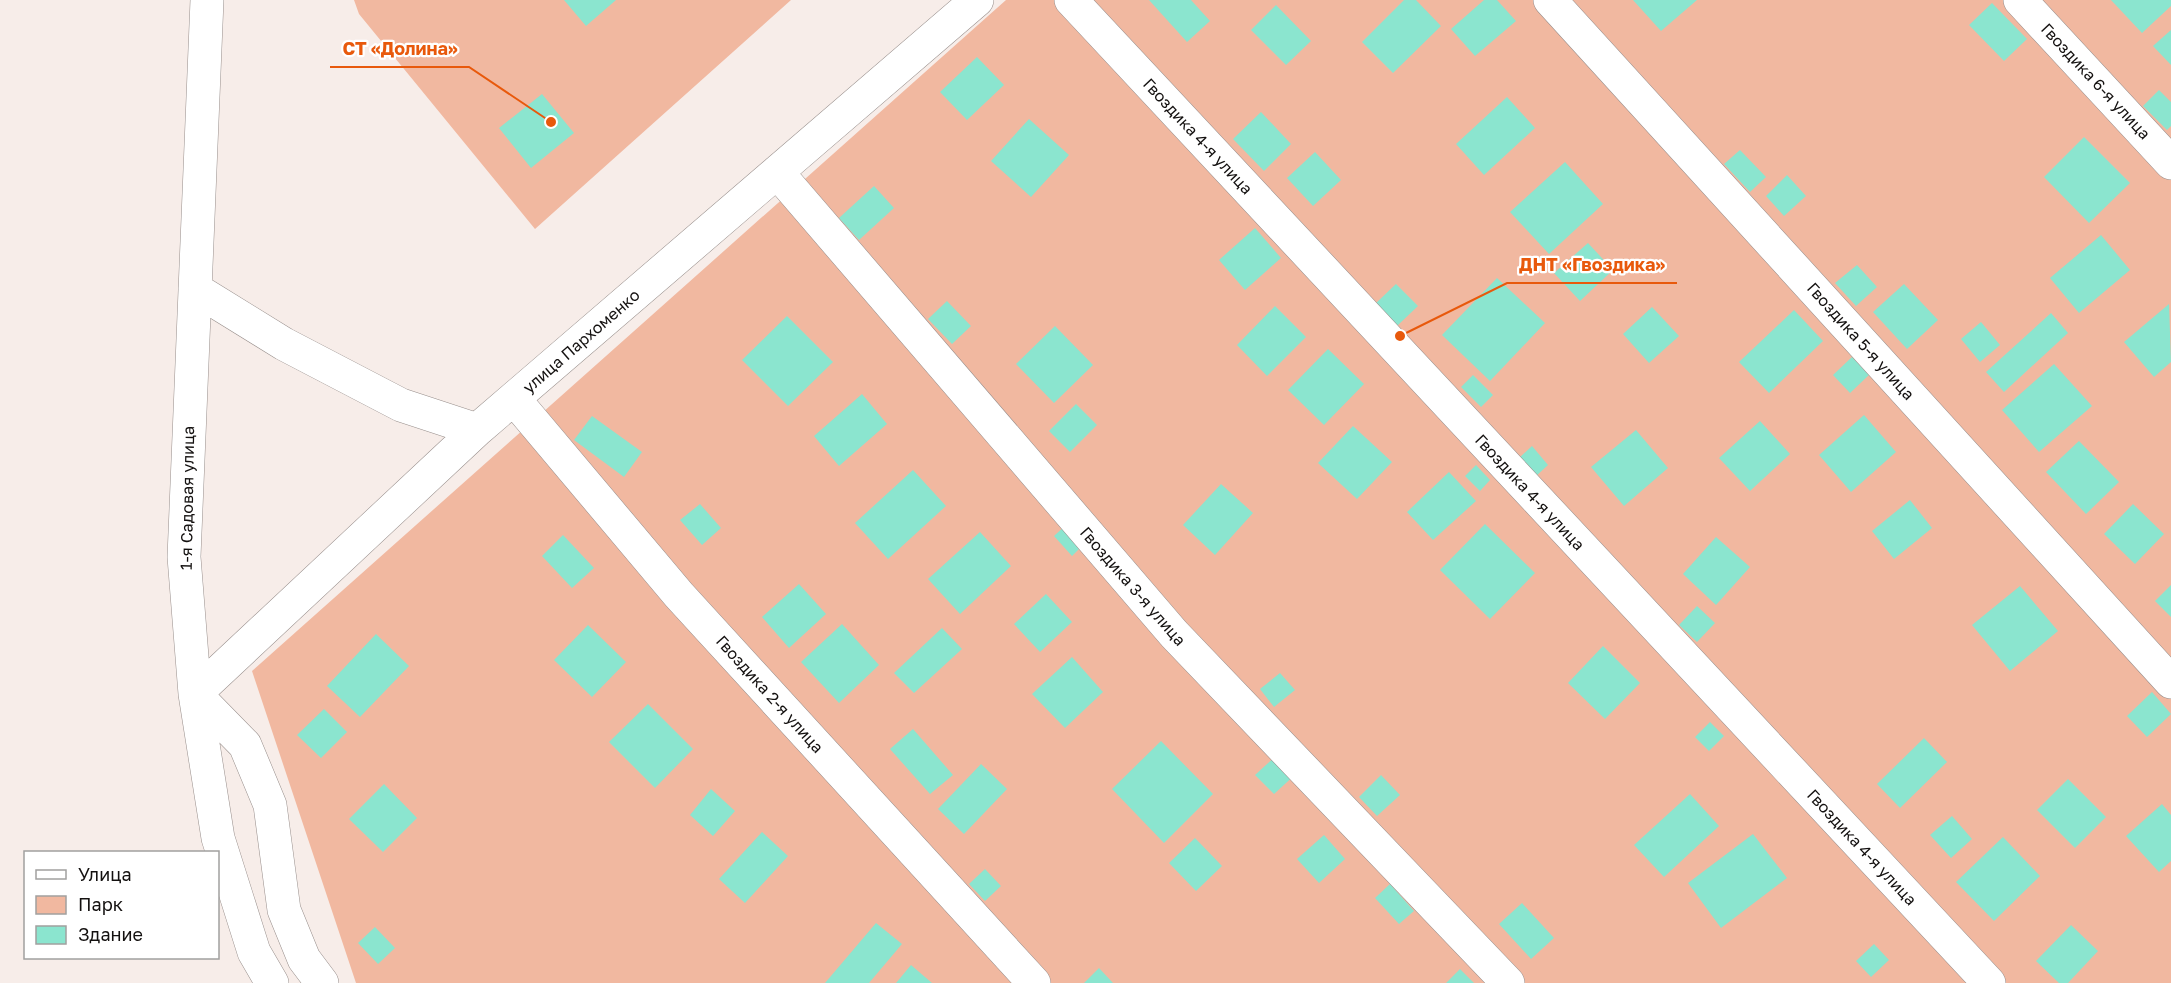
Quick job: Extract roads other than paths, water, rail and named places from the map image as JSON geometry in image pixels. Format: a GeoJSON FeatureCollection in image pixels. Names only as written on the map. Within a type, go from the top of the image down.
{"type":"FeatureCollection","features":[{"type":"Feature","properties":{"kind":"street","name":"1-я Садовая улица"},"geometry":{"type":"LineString","coordinates":[[207,0],[184,557],[195,694],[218,838],[254,952],[272,983]]}},
{"type":"Feature","properties":{"kind":"street","name":"улица Пархоменко"},"geometry":{"type":"LineString","coordinates":[[195,694],[477,430],[977,0]]}},
{"type":"Feature","properties":{"kind":"street","name":"Гвоздика 4-я улица"},"geometry":{"type":"LineString","coordinates":[[1071,0],[1989,983]]}},
{"type":"Feature","properties":{"kind":"street","name":"Гвоздика 5-я улица"},"geometry":{"type":"LineString","coordinates":[[1551,0],[2171,682]]}},
{"type":"Feature","properties":{"kind":"street","name":"Гвоздика 6-я улица"},"geometry":{"type":"LineString","coordinates":[[2020,0],[2171,163]]}},
{"type":"Feature","properties":{"kind":"street","name":"Гвоздика 3-я улица"},"geometry":{"type":"LineString","coordinates":[[777,172],[1174,634],[1508,983]]}},
{"type":"Feature","properties":{"kind":"street"},"geometry":{"type":"LineString","coordinates":[[195,289],[284,344],[401,405],[477,430]]}},
{"type":"Feature","properties":{"kind":"street","name":"Гвоздика 2-я улица"},"geometry":{"type":"LineString","coordinates":[[514,399],[679,594],[1034,983]]}},
{"type":"Feature","properties":{"kind":"street"},"geometry":{"type":"LineString","coordinates":[[195,694],[245,745],[270,805],[284,910],[304,959],[322,983]]}},
{"type":"Feature","properties":{"kind":"place","name":"СТ «Долина»"},"geometry":{"type":"Point","coordinates":[551,122]}},
{"type":"Feature","properties":{"kind":"place","name":"ДНТ «Гвоздика»"},"geometry":{"type":"Point","coordinates":[1400,336]}}]}
